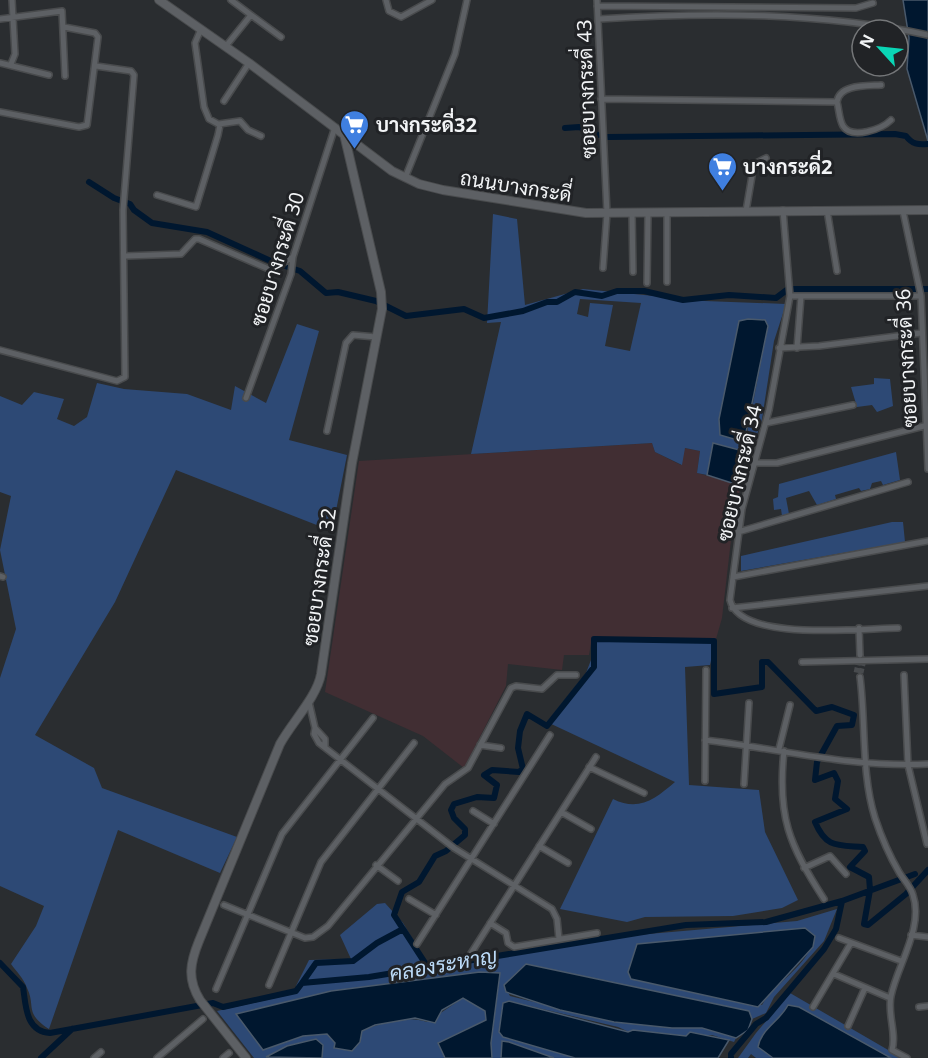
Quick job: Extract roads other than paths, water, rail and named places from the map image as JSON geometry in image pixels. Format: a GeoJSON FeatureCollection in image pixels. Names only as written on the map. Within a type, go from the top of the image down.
{"type":"FeatureCollection","features":[{"type":"Feature","properties":{"kind":"street"},"geometry":{"type":"LineString","coordinates":[[10,64],[15,58],[12,0]]}},
{"type":"Feature","properties":{"kind":"street","name":"ถนนบางกระดี่"},"geometry":{"type":"LineString","coordinates":[[159,0],[226,46],[405,178],[443,190],[557,210],[606,213],[827,209],[928,210]]}},
{"type":"Feature","properties":{"kind":"street"},"geometry":{"type":"LineString","coordinates":[[231,0],[280,37]]}},
{"type":"Feature","properties":{"kind":"street"},"geometry":{"type":"LineString","coordinates":[[386,0],[389,11],[401,17],[432,0]]}},
{"type":"Feature","properties":{"kind":"street"},"geometry":{"type":"LineString","coordinates":[[405,178],[455,54],[467,0]]}},
{"type":"Feature","properties":{"kind":"street"},"geometry":{"type":"LineString","coordinates":[[597,3],[856,8],[873,3]]}},
{"type":"Feature","properties":{"kind":"street","name":"ซอยบางกระดี่ 43"},"geometry":{"type":"LineString","coordinates":[[597,3],[606,213],[603,268]]}},
{"type":"Feature","properties":{"kind":"street"},"geometry":{"type":"LineString","coordinates":[[0,19],[59,10],[64,14],[65,75]]}},
{"type":"Feature","properties":{"kind":"street"},"geometry":{"type":"LineString","coordinates":[[226,46],[251,15]]}},
{"type":"Feature","properties":{"kind":"street"},"geometry":{"type":"LineString","coordinates":[[598,19],[755,16],[902,30],[928,35]]}},
{"type":"Feature","properties":{"kind":"street"},"geometry":{"type":"LineString","coordinates":[[0,111],[79,127],[87,125],[98,35],[64,27]]}},
{"type":"Feature","properties":{"kind":"street"},"geometry":{"type":"LineString","coordinates":[[201,29],[195,40],[204,107],[209,119],[219,124],[240,121],[248,130],[261,136]]}},
{"type":"Feature","properties":{"kind":"street"},"geometry":{"type":"LineString","coordinates":[[0,63],[49,75]]}},
{"type":"Feature","properties":{"kind":"street"},"geometry":{"type":"LineString","coordinates":[[224,100],[249,63]]}},
{"type":"Feature","properties":{"kind":"street"},"geometry":{"type":"LineString","coordinates":[[0,350],[111,380],[124,379],[123,210],[135,75],[131,71],[96,66]]}},
{"type":"Feature","properties":{"kind":"street"},"geometry":{"type":"LineString","coordinates":[[881,85],[844,90],[839,94],[837,102],[843,125],[850,131],[876,129],[891,120]]}},
{"type":"Feature","properties":{"kind":"street"},"geometry":{"type":"LineString","coordinates":[[601,99],[837,102]]}},
{"type":"Feature","properties":{"kind":"street"},"geometry":{"type":"LineString","coordinates":[[157,195],[196,207],[219,124]]}},
{"type":"Feature","properties":{"kind":"street","name":"ซอยบางกระดี่ 30"},"geometry":{"type":"LineString","coordinates":[[246,398],[292,272],[294,257],[335,127]]}},
{"type":"Feature","properties":{"kind":"street","name":"ซอยบางกระดี่ 32"},"geometry":{"type":"LineString","coordinates":[[246,1058],[200,1000],[191,981],[193,955],[280,744],[317,690],[321,674],[352,463],[382,305],[344,134]]}},
{"type":"Feature","properties":{"kind":"street"},"geometry":{"type":"LineString","coordinates":[[746,210],[754,164],[766,158]]}},
{"type":"Feature","properties":{"kind":"street"},"geometry":{"type":"LineString","coordinates":[[827,209],[837,271]]}},
{"type":"Feature","properties":{"kind":"street","name":"ซอยบางกระดี่ 34"},"geometry":{"type":"LineString","coordinates":[[732,608],[738,532],[766,423],[790,290],[783,210]]}},
{"type":"Feature","properties":{"kind":"street","name":"ซอยบางกระดี่ 36"},"geometry":{"type":"LineString","coordinates":[[903,211],[920,292],[926,407],[924,426],[928,469]]}},
{"type":"Feature","properties":{"kind":"street"},"geometry":{"type":"LineString","coordinates":[[632,212],[633,272]]}},
{"type":"Feature","properties":{"kind":"street"},"geometry":{"type":"LineString","coordinates":[[647,283],[648,212]]}},
{"type":"Feature","properties":{"kind":"street"},"geometry":{"type":"LineString","coordinates":[[667,212],[667,282]]}},
{"type":"Feature","properties":{"kind":"street"},"geometry":{"type":"LineString","coordinates":[[125,256],[181,254],[195,239],[199,239],[271,270],[294,257]]}},
{"type":"Feature","properties":{"kind":"street"},"geometry":{"type":"LineString","coordinates":[[790,290],[801,296],[920,292]]}},
{"type":"Feature","properties":{"kind":"street"},"geometry":{"type":"LineString","coordinates":[[797,348],[801,296]]}},
{"type":"Feature","properties":{"kind":"street"},"geometry":{"type":"LineString","coordinates":[[779,348],[797,348],[921,333]]}},
{"type":"Feature","properties":{"kind":"street"},"geometry":{"type":"LineString","coordinates":[[327,431],[346,343],[353,335],[376,338]]}},
{"type":"Feature","properties":{"kind":"street"},"geometry":{"type":"LineString","coordinates":[[766,423],[853,405]]}},
{"type":"Feature","properties":{"kind":"street"},"geometry":{"type":"LineString","coordinates":[[755,463],[777,463],[924,426]]}},
{"type":"Feature","properties":{"kind":"street"},"geometry":{"type":"LineString","coordinates":[[738,532],[908,482]]}},
{"type":"Feature","properties":{"kind":"street"},"geometry":{"type":"LineString","coordinates":[[733,577],[928,541]]}},
{"type":"Feature","properties":{"kind":"street"},"geometry":{"type":"LineString","coordinates":[[732,608],[928,586]]}},
{"type":"Feature","properties":{"kind":"street"},"geometry":{"type":"LineString","coordinates":[[732,608],[751,622],[774,628],[898,628]]}},
{"type":"Feature","properties":{"kind":"street"},"geometry":{"type":"LineString","coordinates":[[859,628],[860,655]]}},
{"type":"Feature","properties":{"kind":"street"},"geometry":{"type":"LineString","coordinates":[[802,662],[928,659]]}},
{"type":"Feature","properties":{"kind":"street"},"geometry":{"type":"LineString","coordinates":[[705,781],[706,670]]}},
{"type":"Feature","properties":{"kind":"street"},"geometry":{"type":"LineString","coordinates":[[224,905],[309,938],[320,932],[414,818],[445,784],[468,768],[511,688],[516,686],[542,689],[557,675],[576,675]]}},
{"type":"Feature","properties":{"kind":"street"},"geometry":{"type":"LineString","coordinates":[[904,675],[908,765],[927,844]]}},
{"type":"Feature","properties":{"kind":"street"},"geometry":{"type":"LineString","coordinates":[[860,677],[866,762],[875,817],[900,873],[913,895],[914,916],[911,934],[890,998],[890,1020],[894,1040],[892,1050],[907,1058]]}},
{"type":"Feature","properties":{"kind":"street"},"geometry":{"type":"LineString","coordinates":[[309,699],[315,728],[314,734],[325,747],[454,848],[552,909],[559,939]]}},
{"type":"Feature","properties":{"kind":"street"},"geometry":{"type":"LineString","coordinates":[[744,784],[749,703]]}},
{"type":"Feature","properties":{"kind":"street"},"geometry":{"type":"LineString","coordinates":[[790,705],[781,750],[785,824],[804,868],[824,899]]}},
{"type":"Feature","properties":{"kind":"street"},"geometry":{"type":"LineString","coordinates":[[216,989],[282,834],[373,718]]}},
{"type":"Feature","properties":{"kind":"street"},"geometry":{"type":"LineString","coordinates":[[417,944],[550,735]]}},
{"type":"Feature","properties":{"kind":"street"},"geometry":{"type":"LineString","coordinates":[[705,740],[746,744],[824,760],[928,764]]}},
{"type":"Feature","properties":{"kind":"street"},"geometry":{"type":"LineString","coordinates":[[269,985],[321,862],[414,743]]}},
{"type":"Feature","properties":{"kind":"street"},"geometry":{"type":"LineString","coordinates":[[480,745],[501,748]]}},
{"type":"Feature","properties":{"kind":"street"},"geometry":{"type":"LineString","coordinates":[[470,955],[596,757]]}},
{"type":"Feature","properties":{"kind":"street"},"geometry":{"type":"LineString","coordinates":[[590,768],[644,793]]}},
{"type":"Feature","properties":{"kind":"street"},"geometry":{"type":"LineString","coordinates":[[473,810],[494,824]]}},
{"type":"Feature","properties":{"kind":"street"},"geometry":{"type":"LineString","coordinates":[[561,812],[591,829]]}},
{"type":"Feature","properties":{"kind":"street"},"geometry":{"type":"LineString","coordinates":[[539,846],[568,863]]}},
{"type":"Feature","properties":{"kind":"street"},"geometry":{"type":"LineString","coordinates":[[804,868],[830,856],[846,874]]}},
{"type":"Feature","properties":{"kind":"street"},"geometry":{"type":"LineString","coordinates":[[376,866],[398,881]]}},
{"type":"Feature","properties":{"kind":"street"},"geometry":{"type":"LineString","coordinates":[[409,899],[436,915]]}},
{"type":"Feature","properties":{"kind":"street"},"geometry":{"type":"LineString","coordinates":[[490,923],[506,933],[508,943],[514,947],[597,933]]}},
{"type":"Feature","properties":{"kind":"street"},"geometry":{"type":"LineString","coordinates":[[911,934],[928,937]]}},
{"type":"Feature","properties":{"kind":"street"},"geometry":{"type":"LineString","coordinates":[[839,938],[901,961]]}},
{"type":"Feature","properties":{"kind":"street"},"geometry":{"type":"LineString","coordinates":[[813,1007],[851,943]]}},
{"type":"Feature","properties":{"kind":"street"},"geometry":{"type":"LineString","coordinates":[[834,974],[890,998]]}},
{"type":"Feature","properties":{"kind":"street"},"geometry":{"type":"LineString","coordinates":[[848,1026],[865,988]]}},
{"type":"Feature","properties":{"kind":"street"},"geometry":{"type":"LineString","coordinates":[[919,1007],[928,1006]]}},
{"type":"Feature","properties":{"kind":"street"},"geometry":{"type":"LineString","coordinates":[[157,1058],[203,1019]]}},
{"type":"Feature","properties":{"kind":"street"},"geometry":{"type":"LineString","coordinates":[[94,1058],[101,1052]]}},
{"type":"Feature","properties":{"kind":"street"},"geometry":{"type":"LineString","coordinates":[[223,1058],[229,1053]]}},
{"type":"Feature","properties":{"kind":"waterway"},"geometry":{"type":"LineString","coordinates":[[565,128],[579,127],[598,135]]}},
{"type":"Feature","properties":{"kind":"waterway"},"geometry":{"type":"LineString","coordinates":[[608,137],[895,134],[906,136],[916,143],[928,144]]}},
{"type":"Feature","properties":{"kind":"waterway"},"geometry":{"type":"LineString","coordinates":[[89,182],[114,198],[130,204],[134,210],[152,223],[207,232],[273,262],[300,271],[326,293],[338,292],[376,301],[406,316],[464,309],[484,318],[523,311],[547,302],[557,302],[575,292],[602,296],[617,291],[644,291],[683,300],[729,295],[776,298],[788,289],[928,289]]}},
{"type":"Feature","properties":{"kind":"waterway"},"geometry":{"type":"LineString","coordinates":[[302,983],[316,963],[353,961],[377,943],[403,929],[394,915],[402,892],[419,882],[435,856],[446,851],[465,835],[465,829],[454,818],[451,810],[454,804],[477,797],[494,798],[497,785],[484,775],[492,770],[519,772],[523,769],[518,748],[520,731],[527,714],[547,726],[594,667],[594,639],[714,641],[714,694],[762,687],[762,662],[768,662],[816,711],[832,707],[854,715],[852,725],[837,726],[817,762],[815,780],[834,773],[838,781],[835,799],[847,809],[815,822],[823,837],[833,844],[863,847],[865,851],[850,867],[869,877],[870,890],[864,924],[868,925],[906,894],[928,870]]}},
{"type":"Feature","properties":{"kind":"waterway","name":"คลองระหาญ"},"geometry":{"type":"LineString","coordinates":[[0,963],[23,987],[26,1009],[31,1022],[36,1028],[50,1033],[213,1003],[223,1007],[296,991],[302,983],[369,977],[686,925],[766,922],[842,901],[915,874]]}},
{"type":"Feature","properties":{"kind":"waterway"},"geometry":{"type":"LineString","coordinates":[[731,1058],[731,1054],[756,1024],[766,1018],[824,949],[836,929],[842,901]]}},
{"type":"Feature","properties":{"kind":"waterway"},"geometry":{"type":"LineString","coordinates":[[403,929],[427,966]]}},
{"type":"Feature","properties":{"kind":"waterway"},"geometry":{"type":"LineString","coordinates":[[41,1058],[72,1029]]}},
{"type":"Feature","properties":{"kind":"tunnel"},"geometry":{"type":"LineString","coordinates":[[860,655],[864,660],[860,677],[856,673],[860,655]]}},
{"type":"Feature","properties":{"kind":"place","name":"บางกระดี่32"},"geometry":{"type":"Point","coordinates":[355,150]}},
{"type":"Feature","properties":{"kind":"place","name":"บางกระดี่2"},"geometry":{"type":"Point","coordinates":[722,192]}}]}
